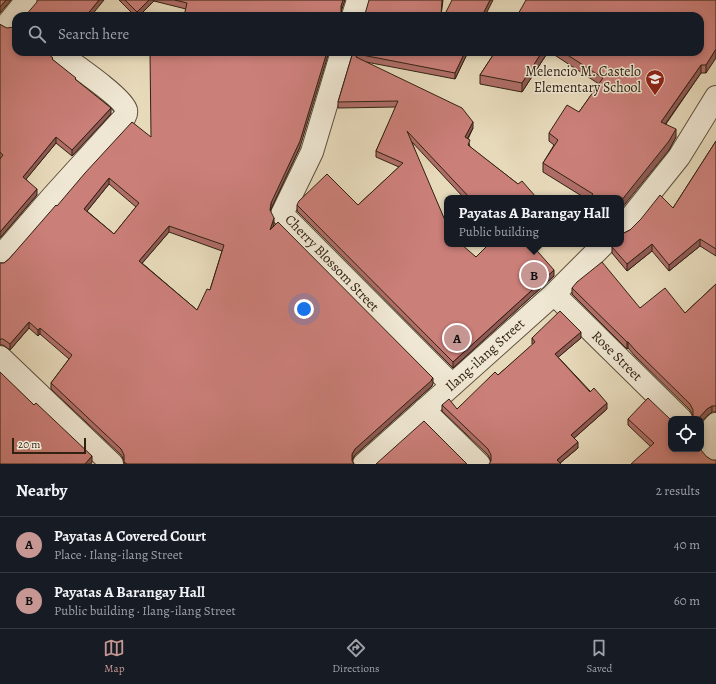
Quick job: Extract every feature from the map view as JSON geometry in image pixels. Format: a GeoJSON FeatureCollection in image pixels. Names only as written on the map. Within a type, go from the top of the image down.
{"type":"FeatureCollection","features":[{"type":"Feature","properties":{"kind":"street"},"geometry":{"type":"LineString","coordinates":[[16,12],[27,0]]}},
{"type":"Feature","properties":{"kind":"street"},"geometry":{"type":"LineString","coordinates":[[354,12],[358,0]]}},
{"type":"Feature","properties":{"kind":"street"},"geometry":{"type":"LineString","coordinates":[[0,257],[126,114],[124,106],[118,99],[63,56]]}},
{"type":"Feature","properties":{"kind":"street","name":"Cherry Blossom Street"},"geometry":{"type":"LineString","coordinates":[[341,56],[312,152],[282,214],[452,385]]}},
{"type":"Feature","properties":{"kind":"street"},"geometry":{"type":"LineString","coordinates":[[624,224],[679,157],[716,97]]}},
{"type":"Feature","properties":{"kind":"street","name":"Ilang-ilang Street"},"geometry":{"type":"LineString","coordinates":[[364,464],[554,294],[601,247]]}},
{"type":"Feature","properties":{"kind":"street","name":"Rose Street"},"geometry":{"type":"LineString","coordinates":[[554,294],[678,416]]}},
{"type":"Feature","properties":{"kind":"street"},"geometry":{"type":"LineString","coordinates":[[0,357],[112,464]]}},
{"type":"Feature","properties":{"kind":"street"},"geometry":{"type":"LineString","coordinates":[[424,410],[479,464]]}},
{"type":"Feature","properties":{"kind":"street"},"geometry":{"type":"LineString","coordinates":[[706,444],[716,424]]}},
{"type":"Feature","properties":{"kind":"building"},"geometry":{"type":"Polygon","coordinates":[[[0,0],[6,0],[0,7],[0,0]]]}},
{"type":"Feature","properties":{"kind":"building"},"geometry":{"type":"Polygon","coordinates":[[[37,0],[99,0],[89,12],[28,12],[37,0]]]}},
{"type":"Feature","properties":{"kind":"building"},"geometry":{"type":"Polygon","coordinates":[[[125,0],[149,0],[137,12],[125,0]]]}},
{"type":"Feature","properties":{"kind":"building"},"geometry":{"type":"Polygon","coordinates":[[[175,0],[343,0],[341,12],[185,12],[187,3],[175,0]]]}},
{"type":"Feature","properties":{"kind":"building"},"geometry":{"type":"Polygon","coordinates":[[[369,0],[442,0],[441,12],[366,12],[369,0]]]}},
{"type":"Feature","properties":{"kind":"building"},"geometry":{"type":"Polygon","coordinates":[[[452,0],[490,0],[484,12],[446,12],[452,0]]]}},
{"type":"Feature","properties":{"kind":"building"},"geometry":{"type":"Polygon","coordinates":[[[526,0],[716,0],[716,49],[706,65],[701,65],[661,122],[676,129],[669,141],[624,197],[624,195],[592,195],[593,194],[543,163],[558,140],[549,133],[567,105],[579,112],[603,78],[569,56],[704,56],[704,12],[519,12],[526,0]]]}},
{"type":"Feature","properties":{"kind":"building"},"geometry":{"type":"Polygon","coordinates":[[[0,24],[7,28],[12,27],[12,56],[51,56],[53,58],[52,59],[76,78],[75,79],[111,108],[72,150],[56,137],[23,177],[37,189],[0,232],[0,159],[3,155],[0,152],[0,24]]]}},
{"type":"Feature","properties":{"kind":"building"},"geometry":{"type":"Polygon","coordinates":[[[150,56],[326,56],[300,141],[271,203],[270,210],[274,218],[270,230],[278,222],[433,378],[355,449],[352,454],[352,461],[354,464],[127,464],[124,462],[124,455],[121,449],[51,383],[72,355],[40,328],[38,330],[29,322],[10,344],[3,339],[0,339],[0,263],[4,263],[9,259],[132,122],[151,137],[150,56]],[[109,178],[84,209],[114,234],[139,203],[109,178]],[[169,226],[139,261],[197,310],[207,289],[210,290],[224,245],[169,226]]]}},
{"type":"Feature","properties":{"kind":"building"},"geometry":{"type":"Polygon","coordinates":[[[352,56],[356,56],[462,108],[473,122],[465,137],[470,140],[468,145],[518,184],[522,181],[534,195],[467,195],[407,131],[444,218],[444,247],[464,247],[476,257],[486,247],[534,247],[554,270],[453,362],[297,205],[299,201],[327,174],[358,205],[403,163],[376,151],[398,101],[338,102],[352,56]]]}},
{"type":"Feature","properties":{"kind":"building"},"geometry":{"type":"Polygon","coordinates":[[[367,56],[463,56],[455,73],[367,56]]]}},
{"type":"Feature","properties":{"kind":"building"},"geometry":{"type":"Polygon","coordinates":[[[492,56],[539,56],[522,83],[480,75],[492,56]]]}},
{"type":"Feature","properties":{"kind":"building"},"geometry":{"type":"Polygon","coordinates":[[[716,141],[716,249],[700,239],[669,265],[652,244],[627,264],[612,247],[624,247],[624,233],[630,230],[641,219],[660,195],[673,208],[716,141]]]}},
{"type":"Feature","properties":{"kind":"building"},"geometry":{"type":"Polygon","coordinates":[[[602,262],[640,308],[665,288],[685,313],[716,284],[716,406],[712,406],[707,409],[701,416],[693,416],[693,410],[690,404],[572,288],[577,282],[602,262]]]}},
{"type":"Feature","properties":{"kind":"building"},"geometry":{"type":"Polygon","coordinates":[[[560,311],[581,332],[555,354],[590,392],[594,388],[607,403],[571,435],[578,442],[557,460],[561,464],[489,464],[491,461],[491,455],[488,449],[442,405],[449,399],[457,409],[495,372],[498,375],[535,342],[532,338],[560,311]]]}},
{"type":"Feature","properties":{"kind":"building"},"geometry":{"type":"Polygon","coordinates":[[[0,372],[34,405],[36,403],[92,456],[85,464],[0,464],[0,372]]]}},
{"type":"Feature","properties":{"kind":"building"},"geometry":{"type":"Polygon","coordinates":[[[648,398],[668,417],[668,452],[703,452],[712,460],[716,460],[716,464],[631,464],[654,443],[628,419],[648,398]]]}},
{"type":"Feature","properties":{"kind":"building"},"geometry":{"type":"Polygon","coordinates":[[[424,421],[467,464],[376,464],[424,421]]]}},
{"type":"Feature","properties":{"kind":"place","name":"Melencio M. Castelo Elementary School"},"geometry":{"type":"Point","coordinates":[655,96]}},
{"type":"Feature","properties":{"kind":"place","name":"Payatas A Barangay Hall"},"geometry":{"type":"Point","coordinates":[534,275]}},
{"type":"Feature","properties":{"kind":"place","name":"Payatas A Covered Court"},"geometry":{"type":"Point","coordinates":[457,338]}}]}
